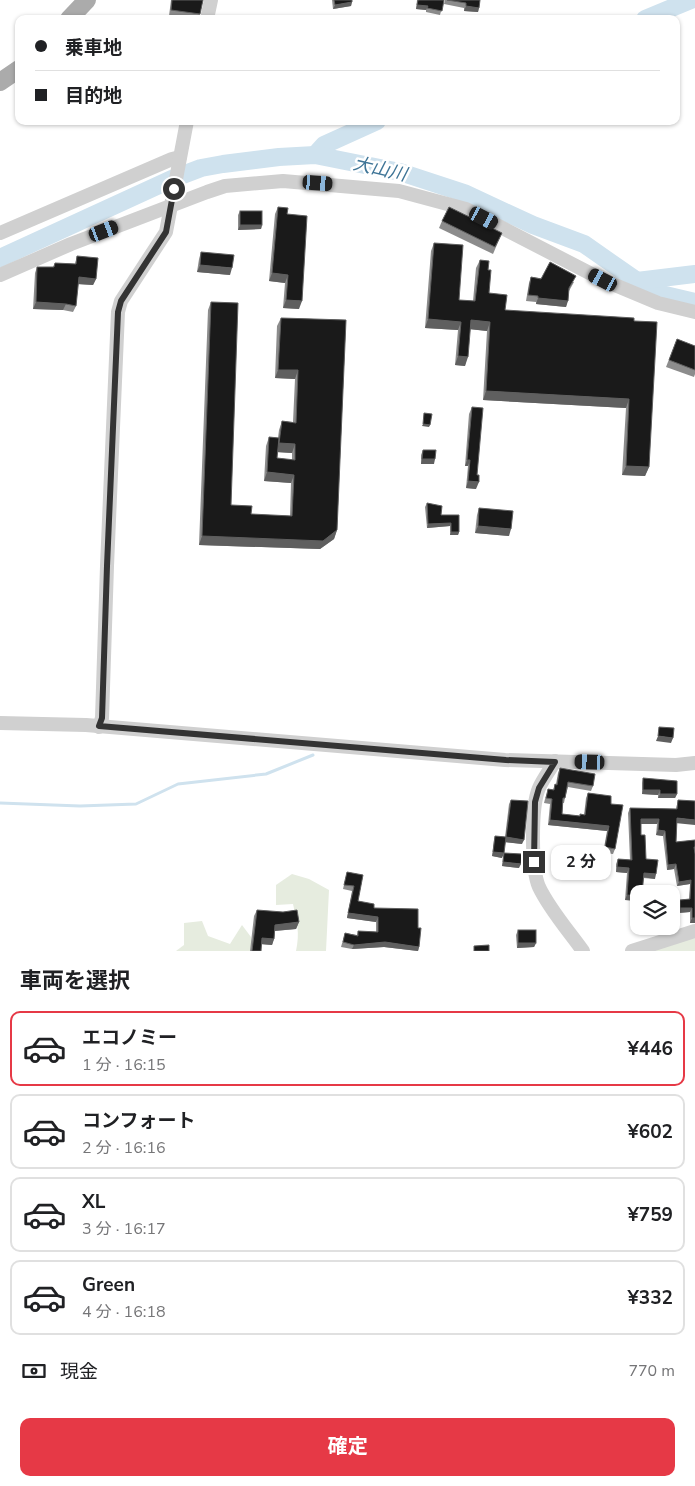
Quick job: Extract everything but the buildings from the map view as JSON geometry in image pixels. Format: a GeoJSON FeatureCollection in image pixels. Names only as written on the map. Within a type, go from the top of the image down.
{"type":"FeatureCollection","features":[{"type":"Feature","properties":{"kind":"main road"},"geometry":{"type":"LineString","coordinates":[[74,15],[87,0]]}},
{"type":"Feature","properties":{"kind":"main road"},"geometry":{"type":"LineString","coordinates":[[0,82],[15,72]]}},
{"type":"Feature","properties":{"kind":"street"},"geometry":{"type":"LineString","coordinates":[[208,15],[211,0]]}},
{"type":"Feature","properties":{"kind":"street"},"geometry":{"type":"LineString","coordinates":[[99,726],[102,718],[106,575],[118,312],[121,301],[166,232],[186,125]]}},
{"type":"Feature","properties":{"kind":"street"},"geometry":{"type":"LineString","coordinates":[[0,233],[180,157]]}},
{"type":"Feature","properties":{"kind":"street"},"geometry":{"type":"LineString","coordinates":[[0,275],[71,244],[225,186],[283,181],[399,191],[466,209],[603,280],[658,304],[695,312]]}},
{"type":"Feature","properties":{"kind":"street"},"geometry":{"type":"LineString","coordinates":[[0,723],[99,726],[506,760],[676,765],[695,763]]}},
{"type":"Feature","properties":{"kind":"street"},"geometry":{"type":"LineString","coordinates":[[555,762],[539,788],[535,802],[534,862],[538,885],[546,900],[583,951]]}},
{"type":"Feature","properties":{"kind":"street"},"geometry":{"type":"LineString","coordinates":[[632,951],[695,931]]}},
{"type":"Feature","properties":{"kind":"shaded area"},"geometry":{"type":"Polygon","coordinates":[[[292,874],[309,879],[329,890],[326,951],[296,951],[298,933],[293,904],[276,905],[276,885],[292,874]]]}},
{"type":"Feature","properties":{"kind":"shaded area"},"geometry":{"type":"Polygon","coordinates":[[[202,921],[208,936],[230,944],[242,925],[251,937],[254,951],[176,951],[184,945],[184,923],[202,921]]]}},
{"type":"Feature","properties":{"kind":"shaded area"},"geometry":{"type":"Polygon","coordinates":[[[695,938],[695,951],[644,951],[695,938]]]}},
{"type":"Feature","properties":{"kind":"waterway"},"geometry":{"type":"LineString","coordinates":[[655,15],[691,0]]}},
{"type":"Feature","properties":{"kind":"waterway"},"geometry":{"type":"LineString","coordinates":[[315,155],[324,145],[368,125]]}},
{"type":"Feature","properties":{"kind":"waterway","name":"大山川"},"geometry":{"type":"LineString","coordinates":[[0,258],[172,179],[201,168],[279,157],[315,155],[400,172],[464,193],[533,225],[584,244],[637,281],[661,294],[695,302]]}},
{"type":"Feature","properties":{"kind":"waterway","name":"大山川"},"geometry":{"type":"LineString","coordinates":[[637,281],[695,274]]}},
{"type":"Feature","properties":{"kind":"waterway"},"geometry":{"type":"LineString","coordinates":[[0,803],[80,806],[136,804],[178,784],[266,774],[313,755]]}},
{"type":"Feature","properties":{"kind":"route"},"geometry":{"type":"LineString","coordinates":[[174,189],[166,232],[121,301],[118,312],[102,718],[99,726],[506,760],[555,762],[539,788],[535,802],[534,862]]}}]}
